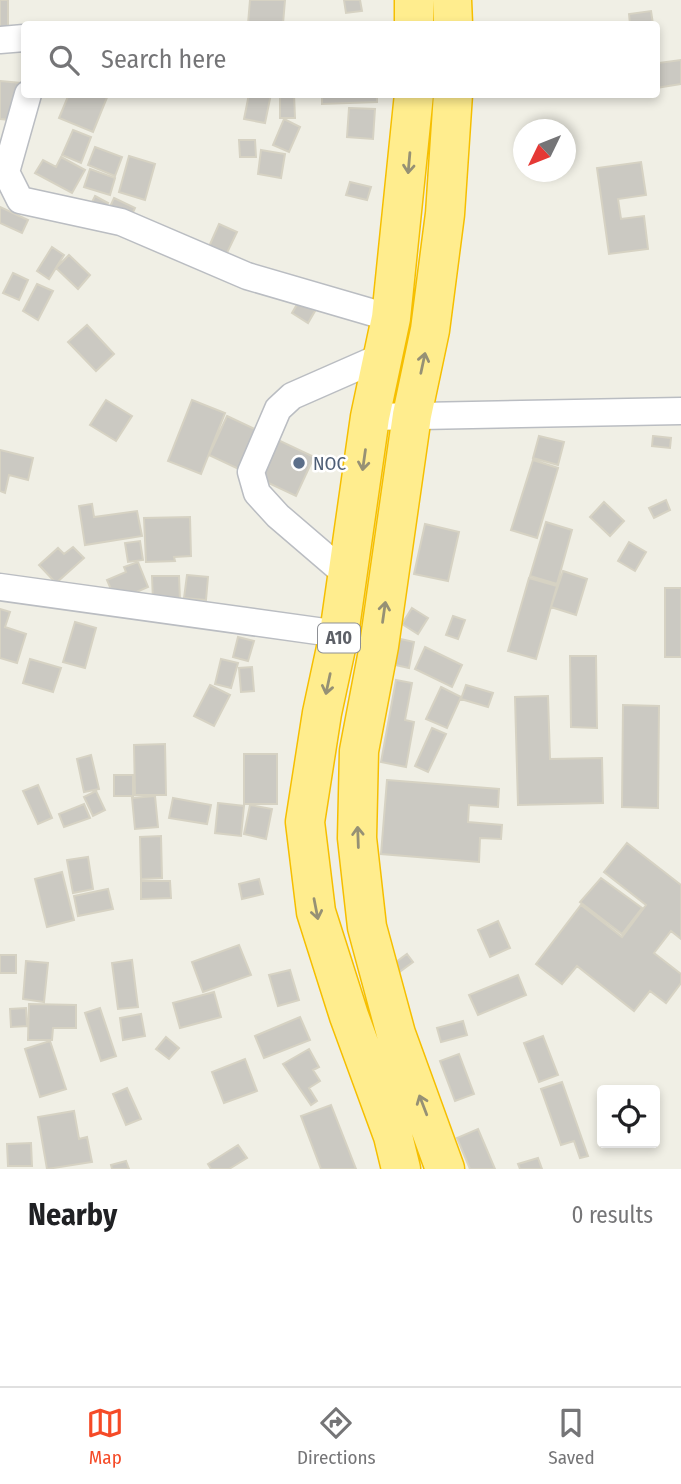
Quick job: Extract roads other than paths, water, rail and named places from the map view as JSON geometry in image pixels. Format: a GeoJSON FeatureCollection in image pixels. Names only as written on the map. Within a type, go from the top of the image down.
{"type":"FeatureCollection","features":[{"type":"Feature","properties":{"kind":"highway"},"geometry":{"type":"LineString","coordinates":[[414,0],[414,21]]}},
{"type":"Feature","properties":{"kind":"highway"},"geometry":{"type":"LineString","coordinates":[[453,0],[453,21]]}},
{"type":"Feature","properties":{"kind":"highway","name":"A10"},"geometry":{"type":"LineString","coordinates":[[401,1169],[393,1136],[349,1016],[316,912],[305,822],[322,713],[340,634],[370,417],[391,318],[414,98]]}},
{"type":"Feature","properties":{"kind":"highway","name":"A10"},"geometry":{"type":"LineString","coordinates":[[445,1169],[396,1034],[370,941],[357,838],[359,751],[379,646],[412,415],[430,330],[445,214],[453,98]]}},
{"type":"Feature","properties":{"kind":"street"},"geometry":{"type":"LineString","coordinates":[[0,40],[21,38]]}},
{"type":"Feature","properties":{"kind":"street"},"geometry":{"type":"LineString","coordinates":[[27,98],[3,173],[20,200],[121,222],[247,276],[391,318]]}},
{"type":"Feature","properties":{"kind":"street"},"geometry":{"type":"LineString","coordinates":[[348,576],[257,494],[251,472],[278,409],[292,396],[383,356]]}},
{"type":"Feature","properties":{"kind":"street"},"geometry":{"type":"LineString","coordinates":[[370,417],[681,411]]}},
{"type":"Feature","properties":{"kind":"street"},"geometry":{"type":"LineString","coordinates":[[0,587],[340,634]]}},
{"type":"Feature","properties":{"kind":"place","name":"NOC"},"geometry":{"type":"Point","coordinates":[299,463]}}]}
